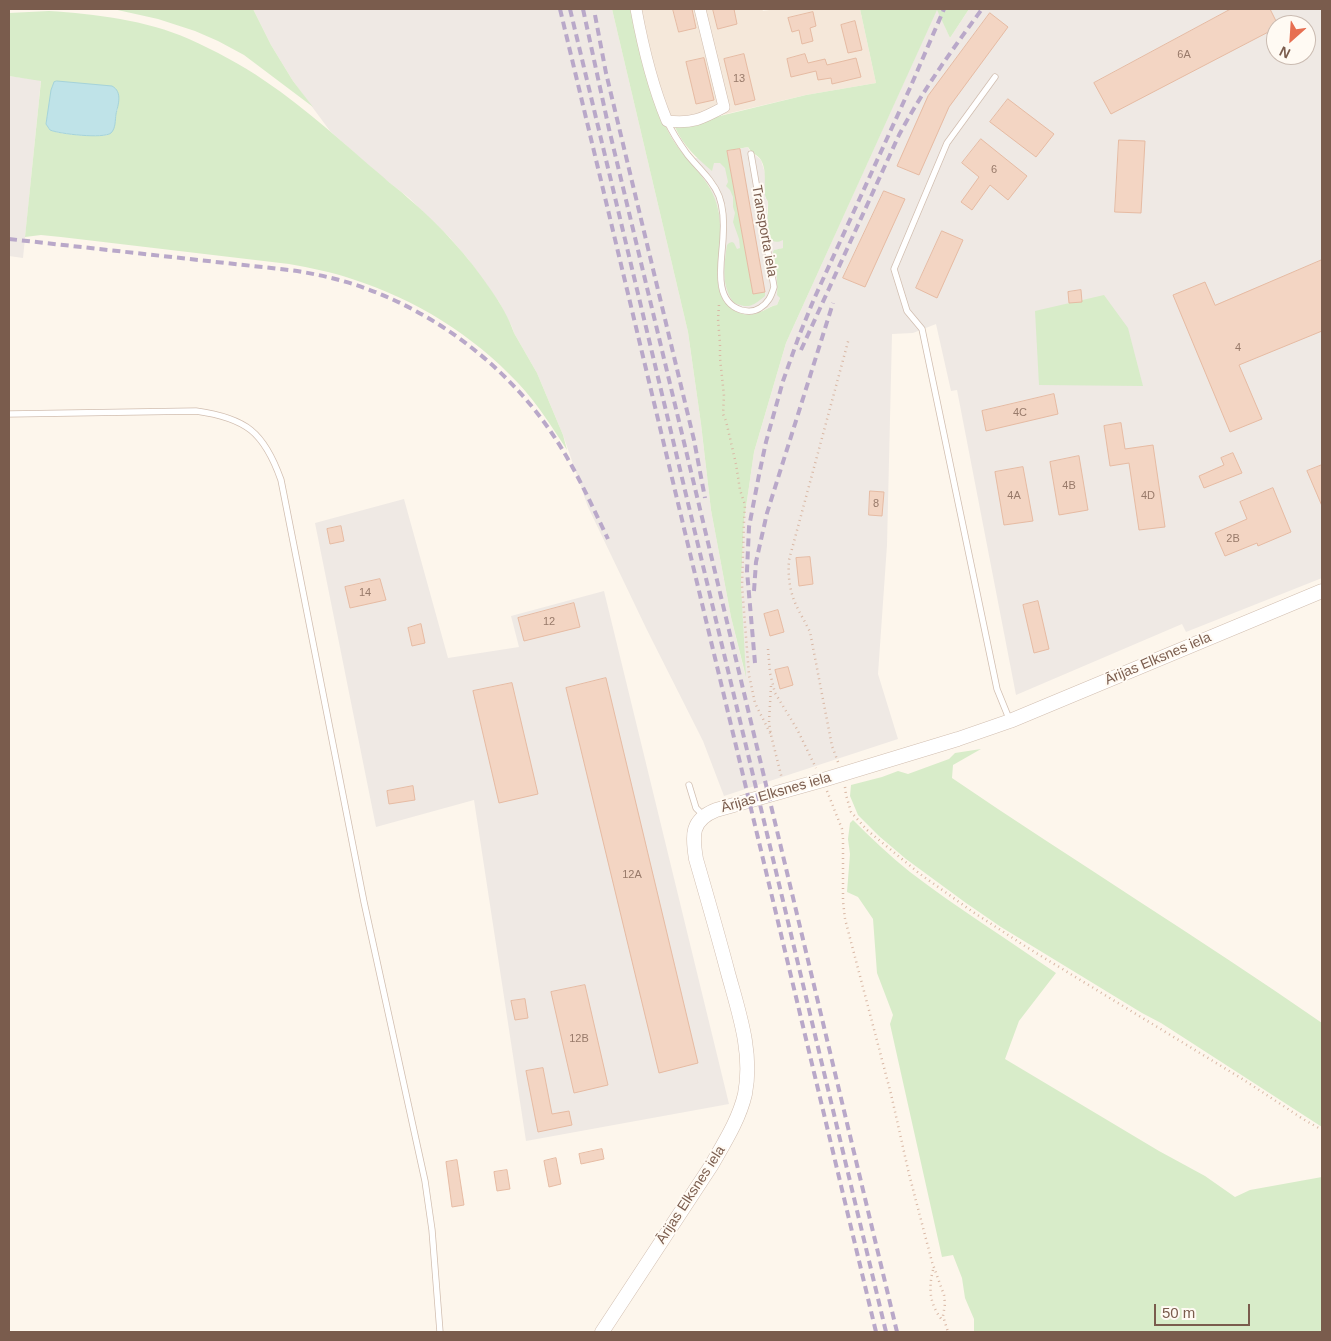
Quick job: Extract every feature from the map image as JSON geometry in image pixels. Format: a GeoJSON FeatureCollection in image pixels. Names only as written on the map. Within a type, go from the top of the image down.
{"type":"FeatureCollection","features":[{"type":"Feature","properties":{"kind":"street","name":"Transporta iela"},"geometry":{"type":"LineString","coordinates":[[636,9],[659,101],[667,121]]}},
{"type":"Feature","properties":{"kind":"street"},"geometry":{"type":"LineString","coordinates":[[667,121],[694,121],[724,106],[700,9]]}},
{"type":"Feature","properties":{"kind":"street","name":"Ārijas Elksnes iela"},"geometry":{"type":"LineString","coordinates":[[602,1332],[728,1138],[745,1094],[748,1072],[742,1027],[693,845],[694,831],[699,820],[716,810],[843,774],[1010,721],[1322,591]]}},
{"type":"Feature","properties":{"kind":"lane"},"geometry":{"type":"LineString","coordinates":[[995,77],[947,144],[894,269],[907,311],[922,329],[997,689],[1010,721]]}},
{"type":"Feature","properties":{"kind":"lane","name":"Transporta iela"},"geometry":{"type":"LineString","coordinates":[[667,121],[679,143],[703,171],[719,197],[724,223],[721,280],[724,293],[730,303],[748,312],[756,311],[766,305],[772,296],[774,287],[751,154]]}},
{"type":"Feature","properties":{"kind":"lane"},"geometry":{"type":"LineString","coordinates":[[9,414],[196,411],[211,413],[240,422],[253,431],[263,442],[273,460],[281,480],[364,902],[425,1181],[432,1230],[440,1332]]}},
{"type":"Feature","properties":{"kind":"lane"},"geometry":{"type":"LineString","coordinates":[[689,784],[696,808],[704,816]]}},
{"type":"Feature","properties":{"kind":"path"},"geometry":{"type":"LineString","coordinates":[[721,280],[718,319],[724,414],[745,511],[742,586],[748,676],[755,703],[771,735]]}},
{"type":"Feature","properties":{"kind":"path"},"geometry":{"type":"LineString","coordinates":[[849,338],[788,571],[794,600],[810,632],[832,746],[843,774],[847,800],[852,812],[857,820],[887,848],[973,912],[1322,1130]]}},
{"type":"Feature","properties":{"kind":"path"},"geometry":{"type":"LineString","coordinates":[[768,650],[772,683],[779,702],[797,729],[823,780],[842,829],[843,901],[849,939],[891,1094],[909,1174],[934,1269],[944,1295],[943,1316],[948,1332]]}},
{"type":"Feature","properties":{"kind":"path"},"geometry":{"type":"LineString","coordinates":[[772,683],[769,722],[781,775],[782,782],[779,792]]}},
{"type":"Feature","properties":{"kind":"path"},"geometry":{"type":"LineString","coordinates":[[934,1269],[930,1294],[937,1314],[944,1322]]}},
{"type":"Feature","properties":{"kind":"shaded area"},"geometry":{"type":"Polygon","coordinates":[[[253,9],[612,9],[688,332],[711,510],[731,617],[745,674],[741,583],[744,521],[754,452],[786,343],[937,9],[950,38],[969,9],[1322,9],[1322,578],[1186,632],[1182,624],[1016,695],[957,390],[951,391],[936,324],[913,333],[892,334],[887,545],[878,674],[898,739],[724,796],[703,741],[588,507],[563,435],[537,373],[499,302],[468,259],[450,238],[408,197],[383,178],[330,131],[293,81],[271,45],[253,9]]]}},
{"type":"Feature","properties":{"kind":"shaded area"},"geometry":{"type":"Polygon","coordinates":[[[633,9],[762,9],[763,11],[776,9],[860,9],[876,83],[806,95],[667,128],[661,116],[633,9]]]}},
{"type":"Feature","properties":{"kind":"shaded area"},"geometry":{"type":"Polygon","coordinates":[[[9,76],[41,80],[23,258],[9,256],[9,76]]]}},
{"type":"Feature","properties":{"kind":"shaded area"},"geometry":{"type":"Polygon","coordinates":[[[748,147],[761,160],[765,173],[765,197],[768,202],[767,214],[783,239],[783,248],[775,250],[777,293],[780,298],[777,305],[746,315],[732,309],[721,296],[718,285],[720,233],[718,208],[709,186],[687,160],[748,147]]]}},
{"type":"Feature","properties":{"kind":"shaded area"},"geometry":{"type":"Polygon","coordinates":[[[404,499],[448,658],[519,647],[511,616],[604,591],[729,1104],[526,1141],[474,800],[376,827],[315,523],[404,499]]]}},
{"type":"Feature","properties":{"kind":"green space"},"geometry":{"type":"Polygon","coordinates":[[[113,9],[253,9],[271,45],[293,81],[313,107],[244,55],[218,41],[158,19],[113,9]]]}},
{"type":"Feature","properties":{"kind":"green space"},"geometry":{"type":"Polygon","coordinates":[[[612,9],[633,9],[660,112],[669,133],[704,178],[715,198],[720,224],[719,290],[726,303],[733,309],[741,314],[750,315],[777,305],[780,298],[777,295],[773,252],[783,248],[783,240],[776,242],[769,235],[768,202],[765,196],[763,164],[760,158],[748,147],[727,151],[753,294],[765,292],[765,296],[751,306],[743,306],[734,303],[727,290],[724,275],[727,245],[732,242],[737,249],[740,248],[733,222],[735,213],[733,197],[726,186],[728,182],[725,168],[720,163],[714,163],[712,171],[686,146],[675,127],[806,95],[876,83],[860,9],[969,9],[950,38],[937,10],[786,343],[754,452],[744,521],[741,583],[746,677],[731,617],[711,510],[688,332],[612,9]]]}},
{"type":"Feature","properties":{"kind":"green space"},"geometry":{"type":"Polygon","coordinates":[[[49,11],[84,14],[120,19],[173,32],[228,58],[296,103],[420,208],[453,241],[473,265],[501,305],[514,333],[537,373],[563,435],[567,450],[544,415],[525,391],[482,349],[442,320],[375,287],[337,274],[289,264],[61,237],[41,235],[25,237],[41,81],[9,76],[9,13],[49,11]],[[53,85],[46,124],[50,130],[62,133],[87,136],[108,135],[115,123],[118,109],[53,85]]]}},
{"type":"Feature","properties":{"kind":"green space"},"geometry":{"type":"Polygon","coordinates":[[[1104,295],[1128,328],[1143,386],[1039,385],[1035,311],[1104,295]]]}},
{"type":"Feature","properties":{"kind":"green space"},"geometry":{"type":"Polygon","coordinates":[[[981,749],[953,765],[952,778],[1322,1023],[1322,1127],[1161,1023],[1001,927],[906,859],[858,815],[850,796],[851,785],[898,771],[908,774],[949,759],[955,753],[981,749]]]}},
{"type":"Feature","properties":{"kind":"green space"},"geometry":{"type":"Polygon","coordinates":[[[853,820],[910,872],[1056,973],[1019,1021],[1005,1059],[1159,1151],[1205,1176],[1235,1197],[1250,1190],[1322,1177],[1322,1332],[974,1332],[974,1319],[965,1298],[962,1278],[953,1255],[942,1257],[890,1024],[893,1015],[877,973],[873,919],[858,897],[847,892],[850,854],[848,839],[850,823],[853,820]]]}},
{"type":"Feature","properties":{"kind":"water"},"geometry":{"type":"Polygon","coordinates":[[[54,82],[112,86],[119,95],[113,131],[107,135],[91,136],[50,130],[46,124],[51,90],[54,82]]]}},
{"type":"Feature","properties":{"kind":"building"},"geometry":{"type":"Polygon","coordinates":[[[673,9],[692,9],[696,28],[679,32],[673,9]]]}},
{"type":"Feature","properties":{"kind":"building"},"geometry":{"type":"Polygon","coordinates":[[[713,9],[734,9],[737,24],[718,29],[713,9]]]}},
{"type":"Feature","properties":{"kind":"building"},"geometry":{"type":"Polygon","coordinates":[[[1231,9],[1270,9],[1273,15],[1266,15],[1266,33],[1111,114],[1094,83],[1231,9]]]}},
{"type":"Feature","properties":{"kind":"building"},"geometry":{"type":"Polygon","coordinates":[[[813,12],[816,26],[810,28],[813,41],[802,44],[799,30],[792,32],[788,18],[813,12]]]}},
{"type":"Feature","properties":{"kind":"building"},"geometry":{"type":"Polygon","coordinates":[[[990,13],[1008,27],[949,107],[919,175],[897,166],[928,96],[990,13]]]}},
{"type":"Feature","properties":{"kind":"building"},"geometry":{"type":"Polygon","coordinates":[[[855,21],[862,50],[848,53],[841,25],[855,21]]]}},
{"type":"Feature","properties":{"kind":"building"},"geometry":{"type":"Polygon","coordinates":[[[744,54],[755,100],[735,105],[724,59],[744,54]]]}},
{"type":"Feature","properties":{"kind":"building"},"geometry":{"type":"Polygon","coordinates":[[[805,54],[808,63],[825,59],[827,65],[856,58],[861,77],[832,84],[831,78],[818,80],[816,71],[791,77],[787,59],[805,54]]]}},
{"type":"Feature","properties":{"kind":"building"},"geometry":{"type":"Polygon","coordinates":[[[704,58],[714,100],[696,104],[686,62],[704,58]]]}},
{"type":"Feature","properties":{"kind":"building"},"geometry":{"type":"Polygon","coordinates":[[[1008,99],[1054,134],[1036,157],[990,122],[1008,99]]]}},
{"type":"Feature","properties":{"kind":"building"},"geometry":{"type":"Polygon","coordinates":[[[981,139],[1027,176],[1008,200],[990,185],[972,210],[961,202],[979,177],[962,163],[981,139]]]}},
{"type":"Feature","properties":{"kind":"building"},"geometry":{"type":"Polygon","coordinates":[[[1119,140],[1145,141],[1141,213],[1115,212],[1119,140]]]}},
{"type":"Feature","properties":{"kind":"building"},"geometry":{"type":"Polygon","coordinates":[[[740,149],[765,292],[753,294],[727,151],[740,149]]]}},
{"type":"Feature","properties":{"kind":"building"},"geometry":{"type":"Polygon","coordinates":[[[884,191],[905,199],[865,287],[843,278],[884,191]]]}},
{"type":"Feature","properties":{"kind":"building"},"geometry":{"type":"Polygon","coordinates":[[[942,231],[963,240],[937,298],[916,288],[942,231]]]}},
{"type":"Feature","properties":{"kind":"building"},"geometry":{"type":"Polygon","coordinates":[[[1322,260],[1322,331],[1239,365],[1262,419],[1230,432],[1173,295],[1205,282],[1215,305],[1322,260]]]}},
{"type":"Feature","properties":{"kind":"building"},"geometry":{"type":"Polygon","coordinates":[[[1081,290],[1082,302],[1069,303],[1068,292],[1081,290]]]}},
{"type":"Feature","properties":{"kind":"building"},"geometry":{"type":"Polygon","coordinates":[[[1054,394],[1058,414],[986,431],[982,411],[1054,394]]]}},
{"type":"Feature","properties":{"kind":"building"},"geometry":{"type":"Polygon","coordinates":[[[1121,423],[1125,449],[1153,445],[1165,527],[1139,530],[1129,463],[1110,466],[1104,426],[1121,423]]]}},
{"type":"Feature","properties":{"kind":"building"},"geometry":{"type":"Polygon","coordinates":[[[1233,453],[1242,473],[1204,488],[1199,476],[1224,465],[1221,458],[1233,453]]]}},
{"type":"Feature","properties":{"kind":"building"},"geometry":{"type":"Polygon","coordinates":[[[1079,456],[1088,510],[1059,515],[1050,462],[1079,456]]]}},
{"type":"Feature","properties":{"kind":"building"},"geometry":{"type":"Polygon","coordinates":[[[1322,465],[1322,506],[1307,471],[1322,465]]]}},
{"type":"Feature","properties":{"kind":"building"},"geometry":{"type":"Polygon","coordinates":[[[1023,467],[1033,521],[1004,525],[995,472],[1023,467]]]}},
{"type":"Feature","properties":{"kind":"building"},"geometry":{"type":"Polygon","coordinates":[[[1273,488],[1291,532],[1258,546],[1257,543],[1225,556],[1215,533],[1247,519],[1240,502],[1273,488]]]}},
{"type":"Feature","properties":{"kind":"building"},"geometry":{"type":"Polygon","coordinates":[[[870,491],[884,492],[882,516],[869,515],[870,491]]]}},
{"type":"Feature","properties":{"kind":"building"},"geometry":{"type":"Polygon","coordinates":[[[341,526],[344,541],[330,544],[327,529],[341,526]]]}},
{"type":"Feature","properties":{"kind":"building"},"geometry":{"type":"Polygon","coordinates":[[[810,557],[813,584],[799,586],[796,558],[810,557]]]}},
{"type":"Feature","properties":{"kind":"building"},"geometry":{"type":"Polygon","coordinates":[[[380,579],[386,600],[350,608],[345,587],[380,579]]]}},
{"type":"Feature","properties":{"kind":"building"},"geometry":{"type":"Polygon","coordinates":[[[1038,601],[1049,649],[1034,653],[1023,605],[1038,601]]]}},
{"type":"Feature","properties":{"kind":"building"},"geometry":{"type":"Polygon","coordinates":[[[574,603],[580,627],[524,641],[518,618],[574,603]]]}},
{"type":"Feature","properties":{"kind":"building"},"geometry":{"type":"Polygon","coordinates":[[[778,610],[784,632],[770,636],[764,614],[778,610]]]}},
{"type":"Feature","properties":{"kind":"building"},"geometry":{"type":"Polygon","coordinates":[[[421,624],[425,643],[412,646],[408,628],[421,624]]]}},
{"type":"Feature","properties":{"kind":"building"},"geometry":{"type":"Polygon","coordinates":[[[788,667],[793,685],[780,689],[775,670],[788,667]]]}},
{"type":"Feature","properties":{"kind":"building"},"geometry":{"type":"Polygon","coordinates":[[[606,678],[698,1063],[659,1073],[566,688],[606,678]]]}},
{"type":"Feature","properties":{"kind":"building"},"geometry":{"type":"Polygon","coordinates":[[[512,683],[538,794],[499,803],[473,691],[512,683]]]}},
{"type":"Feature","properties":{"kind":"building"},"geometry":{"type":"Polygon","coordinates":[[[413,786],[415,800],[389,804],[387,791],[413,786]]]}},
{"type":"Feature","properties":{"kind":"building"},"geometry":{"type":"Polygon","coordinates":[[[585,985],[608,1085],[574,1093],[551,992],[585,985]]]}},
{"type":"Feature","properties":{"kind":"building"},"geometry":{"type":"Polygon","coordinates":[[[525,999],[528,1018],[515,1020],[511,1001],[525,999]]]}},
{"type":"Feature","properties":{"kind":"building"},"geometry":{"type":"Polygon","coordinates":[[[543,1068],[552,1114],[569,1111],[572,1125],[538,1132],[526,1071],[543,1068]]]}},
{"type":"Feature","properties":{"kind":"building"},"geometry":{"type":"Polygon","coordinates":[[[602,1149],[604,1159],[581,1164],[579,1154],[602,1149]]]}},
{"type":"Feature","properties":{"kind":"building"},"geometry":{"type":"Polygon","coordinates":[[[556,1158],[561,1184],[549,1187],[544,1161],[556,1158]]]}},
{"type":"Feature","properties":{"kind":"building"},"geometry":{"type":"Polygon","coordinates":[[[457,1160],[464,1205],[452,1207],[446,1162],[457,1160]]]}},
{"type":"Feature","properties":{"kind":"building"},"geometry":{"type":"Polygon","coordinates":[[[507,1170],[510,1189],[497,1191],[494,1172],[507,1170]]]}},
{"type":"Feature","properties":{"kind":"railway"},"geometry":{"type":"LineString","coordinates":[[560,9],[876,1332]]}},
{"type":"Feature","properties":{"kind":"railway"},"geometry":{"type":"LineString","coordinates":[[570,9],[886,1332]]}},
{"type":"Feature","properties":{"kind":"railway"},"geometry":{"type":"LineString","coordinates":[[583,9],[609,129],[897,1332]]}},
{"type":"Feature","properties":{"kind":"railway"},"geometry":{"type":"LineString","coordinates":[[755,663],[747,571],[749,527],[766,442],[783,381],[814,299],[944,9]]}},
{"type":"Feature","properties":{"kind":"railway"},"geometry":{"type":"LineString","coordinates":[[801,350],[908,118],[982,9]]}},
{"type":"Feature","properties":{"kind":"railway"},"geometry":{"type":"LineString","coordinates":[[595,15],[606,73],[694,440],[705,498]]}},
{"type":"Feature","properties":{"kind":"railway"},"geometry":{"type":"LineString","coordinates":[[9,239],[306,273],[356,285],[415,311],[443,327],[470,346],[518,390],[557,441],[584,489],[608,539]]}},
{"type":"Feature","properties":{"kind":"railway"},"geometry":{"type":"LineString","coordinates":[[754,591],[756,562],[767,513],[833,303]]}}]}
